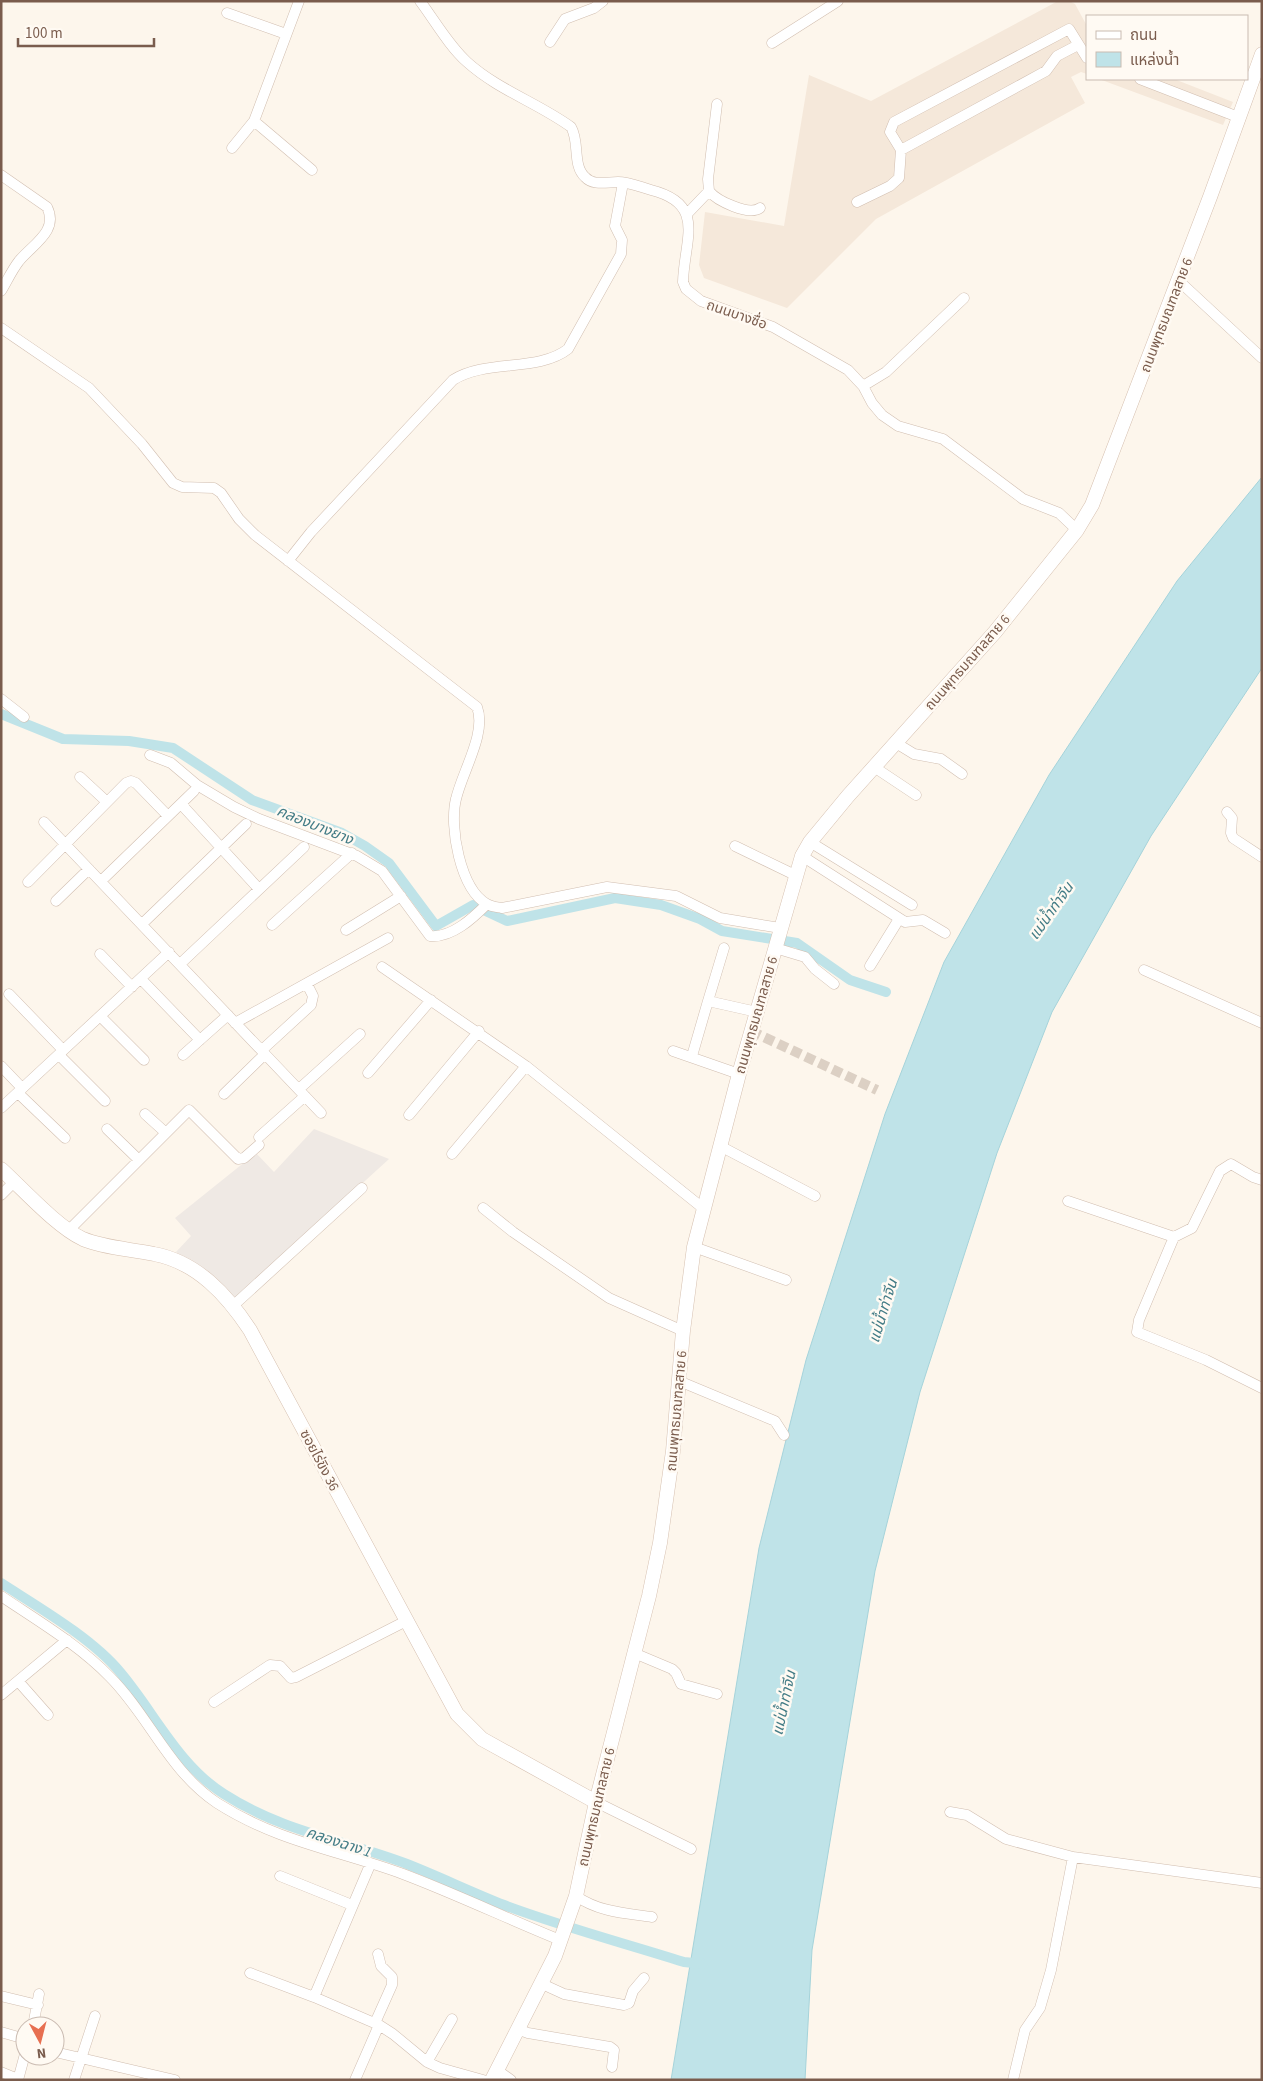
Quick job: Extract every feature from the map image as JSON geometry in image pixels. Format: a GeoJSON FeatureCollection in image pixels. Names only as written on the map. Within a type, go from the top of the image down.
{"type":"FeatureCollection","features":[{"type":"Feature","properties":{"kind":"main road","name":"ถนนพุทธมณฑลสาย 6"},"geometry":{"type":"LineString","coordinates":[[494,2075],[561,1939],[576,1896],[596,1802],[660,1543],[673,1451],[683,1331],[694,1247],[739,1074],[802,856],[810,842],[995,632],[1077,530],[1092,505],[1112,459],[1262,54]]}},
{"type":"Feature","properties":{"kind":"main road","name":"ซอยไร่ขิง 36"},"geometry":{"type":"LineString","coordinates":[[1,1169],[69,1230],[82,1238],[157,1254],[187,1266],[220,1290],[234,1305],[250,1330],[457,1714],[482,1739],[596,1802]]}},
{"type":"Feature","properties":{"kind":"street"},"geometry":{"type":"LineString","coordinates":[[232,148],[254,121],[299,1]]}},
{"type":"Feature","properties":{"kind":"street"},"geometry":{"type":"LineString","coordinates":[[420,1],[466,62],[508,90],[572,127],[578,164],[583,176],[590,181],[623,182],[667,194],[679,202],[688,212],[705,195],[717,104]]}},
{"type":"Feature","properties":{"kind":"street"},"geometry":{"type":"LineString","coordinates":[[550,42],[565,19],[594,8],[603,1]]}},
{"type":"Feature","properties":{"kind":"street"},"geometry":{"type":"LineString","coordinates":[[772,43],[838,1]]}},
{"type":"Feature","properties":{"kind":"street"},"geometry":{"type":"LineString","coordinates":[[227,13],[286,34]]}},
{"type":"Feature","properties":{"kind":"street"},"geometry":{"type":"LineString","coordinates":[[857,202],[890,186],[899,178],[901,150],[890,132],[894,122],[1069,29],[1086,56]]}},
{"type":"Feature","properties":{"kind":"street"},"geometry":{"type":"LineString","coordinates":[[901,150],[1046,71],[1057,56],[1078,44]]}},
{"type":"Feature","properties":{"kind":"street"},"geometry":{"type":"LineString","coordinates":[[1143,80],[1238,117]]}},
{"type":"Feature","properties":{"kind":"street"},"geometry":{"type":"LineString","coordinates":[[254,121],[312,170]]}},
{"type":"Feature","properties":{"kind":"street"},"geometry":{"type":"LineString","coordinates":[[1,175],[47,207],[51,223],[48,231],[18,262],[1,291]]}},
{"type":"Feature","properties":{"kind":"street"},"geometry":{"type":"LineString","coordinates":[[288,561],[388,449],[453,380],[461,375],[482,370],[554,358],[568,349],[621,254],[622,240],[614,226],[623,182]]}},
{"type":"Feature","properties":{"kind":"street"},"geometry":{"type":"LineString","coordinates":[[705,195],[734,206],[751,210],[760,208]]}},
{"type":"Feature","properties":{"kind":"street","name":"ถนนบางซื่อ"},"geometry":{"type":"LineString","coordinates":[[688,212],[688,248],[683,282],[692,295],[712,306],[773,326],[848,370],[863,386],[882,415],[898,426],[943,439],[1023,499],[1059,513],[1077,530]]}},
{"type":"Feature","properties":{"kind":"street"},"geometry":{"type":"LineString","coordinates":[[1179,281],[1262,358]]}},
{"type":"Feature","properties":{"kind":"street"},"geometry":{"type":"LineString","coordinates":[[863,386],[886,372],[964,298]]}},
{"type":"Feature","properties":{"kind":"street"},"geometry":{"type":"LineString","coordinates":[[1,328],[89,388],[142,444],[173,483],[182,487],[214,488],[221,493],[239,519],[255,536],[477,707],[479,717],[475,742],[456,797],[454,819],[463,870],[473,889],[486,906],[502,908],[607,887],[621,888],[676,896],[720,918],[780,928]]}},
{"type":"Feature","properties":{"kind":"street"},"geometry":{"type":"LineString","coordinates":[[1,699],[24,717]]}},
{"type":"Feature","properties":{"kind":"street"},"geometry":{"type":"LineString","coordinates":[[896,743],[914,754],[941,759],[962,774]]}},
{"type":"Feature","properties":{"kind":"street"},"geometry":{"type":"LineString","coordinates":[[150,755],[171,763],[197,784],[234,807],[259,819],[352,854],[382,871],[430,936],[443,935],[473,918],[486,906]]}},
{"type":"Feature","properties":{"kind":"street"},"geometry":{"type":"LineString","coordinates":[[874,768],[916,795]]}},
{"type":"Feature","properties":{"kind":"street"},"geometry":{"type":"LineString","coordinates":[[80,777],[107,802]]}},
{"type":"Feature","properties":{"kind":"street"},"geometry":{"type":"LineString","coordinates":[[28,882],[107,802],[131,781],[136,783],[168,816]]}},
{"type":"Feature","properties":{"kind":"street"},"geometry":{"type":"LineString","coordinates":[[101,881],[194,791]]}},
{"type":"Feature","properties":{"kind":"street"},"geometry":{"type":"LineString","coordinates":[[181,804],[220,849],[259,889]]}},
{"type":"Feature","properties":{"kind":"street"},"geometry":{"type":"LineString","coordinates":[[1227,812],[1232,818],[1231,834],[1233,838],[1262,857]]}},
{"type":"Feature","properties":{"kind":"street"},"geometry":{"type":"LineString","coordinates":[[44,822],[321,1113]]}},
{"type":"Feature","properties":{"kind":"street"},"geometry":{"type":"LineString","coordinates":[[142,924],[246,824]]}},
{"type":"Feature","properties":{"kind":"street"},"geometry":{"type":"LineString","coordinates":[[810,842],[912,905]]}},
{"type":"Feature","properties":{"kind":"street"},"geometry":{"type":"LineString","coordinates":[[736,846],[795,875]]}},
{"type":"Feature","properties":{"kind":"street"},"geometry":{"type":"LineString","coordinates":[[180,964],[304,847]]}},
{"type":"Feature","properties":{"kind":"street"},"geometry":{"type":"LineString","coordinates":[[272,925],[352,854]]}},
{"type":"Feature","properties":{"kind":"street"},"geometry":{"type":"LineString","coordinates":[[802,856],[899,919],[908,923],[923,920],[945,934]]}},
{"type":"Feature","properties":{"kind":"street"},"geometry":{"type":"LineString","coordinates":[[56,901],[89,869]]}},
{"type":"Feature","properties":{"kind":"street"},"geometry":{"type":"LineString","coordinates":[[346,930],[401,896]]}},
{"type":"Feature","properties":{"kind":"street"},"geometry":{"type":"LineString","coordinates":[[870,966],[899,919]]}},
{"type":"Feature","properties":{"kind":"street"},"geometry":{"type":"LineString","coordinates":[[183,1055],[200,1040],[232,1019],[306,984],[388,938]]}},
{"type":"Feature","properties":{"kind":"street"},"geometry":{"type":"LineString","coordinates":[[692,1056],[724,948]]}},
{"type":"Feature","properties":{"kind":"street"},"geometry":{"type":"LineString","coordinates":[[775,948],[805,957],[815,970],[834,984]]}},
{"type":"Feature","properties":{"kind":"street"},"geometry":{"type":"LineString","coordinates":[[1,1108],[169,952]]}},
{"type":"Feature","properties":{"kind":"street"},"geometry":{"type":"LineString","coordinates":[[100,954],[132,987]]}},
{"type":"Feature","properties":{"kind":"street"},"geometry":{"type":"LineString","coordinates":[[382,968],[478,1031],[526,1066],[704,1209]]}},
{"type":"Feature","properties":{"kind":"street"},"geometry":{"type":"LineString","coordinates":[[1144,970],[1262,1023]]}},
{"type":"Feature","properties":{"kind":"street"},"geometry":{"type":"LineString","coordinates":[[141,979],[200,1040]]}},
{"type":"Feature","properties":{"kind":"street"},"geometry":{"type":"LineString","coordinates":[[224,1094],[311,1004],[313,996],[306,984]]}},
{"type":"Feature","properties":{"kind":"street"},"geometry":{"type":"LineString","coordinates":[[9,994],[105,1101]]}},
{"type":"Feature","properties":{"kind":"street"},"geometry":{"type":"LineString","coordinates":[[368,1073],[431,1000]]}},
{"type":"Feature","properties":{"kind":"street"},"geometry":{"type":"LineString","coordinates":[[708,1001],[757,1012]]}},
{"type":"Feature","properties":{"kind":"street"},"geometry":{"type":"LineString","coordinates":[[100,1016],[144,1060]]}},
{"type":"Feature","properties":{"kind":"street"},"geometry":{"type":"LineString","coordinates":[[409,1115],[478,1031]]}},
{"type":"Feature","properties":{"kind":"street"},"geometry":{"type":"LineString","coordinates":[[69,1230],[189,1110],[238,1159],[244,1158],[302,1093],[360,1034]]}},
{"type":"Feature","properties":{"kind":"street"},"geometry":{"type":"LineString","coordinates":[[673,1051],[692,1056],[739,1074]]}},
{"type":"Feature","properties":{"kind":"street"},"geometry":{"type":"LineString","coordinates":[[1,1066],[20,1091],[65,1138]]}},
{"type":"Feature","properties":{"kind":"street"},"geometry":{"type":"LineString","coordinates":[[452,1154],[526,1066]]}},
{"type":"Feature","properties":{"kind":"street"},"geometry":{"type":"LineString","coordinates":[[146,1114],[166,1133]]}},
{"type":"Feature","properties":{"kind":"street"},"geometry":{"type":"LineString","coordinates":[[107,1129],[139,1160]]}},
{"type":"Feature","properties":{"kind":"street"},"geometry":{"type":"LineString","coordinates":[[720,1146],[815,1196]]}},
{"type":"Feature","properties":{"kind":"street"},"geometry":{"type":"LineString","coordinates":[[1262,1180],[1233,1165],[1225,1166],[1220,1171],[1192,1228],[1174,1237],[1139,1320],[1137,1332],[1206,1360],[1262,1388]]}},
{"type":"Feature","properties":{"kind":"street"},"geometry":{"type":"LineString","coordinates":[[1,1195],[15,1181]]}},
{"type":"Feature","properties":{"kind":"street"},"geometry":{"type":"LineString","coordinates":[[234,1305],[362,1188]]}},
{"type":"Feature","properties":{"kind":"street"},"geometry":{"type":"LineString","coordinates":[[1068,1201],[1174,1237]]}},
{"type":"Feature","properties":{"kind":"street"},"geometry":{"type":"LineString","coordinates":[[484,1208],[513,1232],[609,1298],[683,1331]]}},
{"type":"Feature","properties":{"kind":"street"},"geometry":{"type":"LineString","coordinates":[[694,1247],[786,1280]]}},
{"type":"Feature","properties":{"kind":"street"},"geometry":{"type":"LineString","coordinates":[[679,1381],[775,1421],[784,1435]]}},
{"type":"Feature","properties":{"kind":"street"},"geometry":{"type":"LineString","coordinates":[[1,1596],[67,1640],[111,1677],[173,1762],[187,1777],[217,1802],[272,1832],[370,1865],[403,1874],[561,1939]]}},
{"type":"Feature","properties":{"kind":"street"},"geometry":{"type":"LineString","coordinates":[[214,1702],[270,1665],[280,1666],[291,1678],[296,1677],[406,1621]]}},
{"type":"Feature","properties":{"kind":"street"},"geometry":{"type":"LineString","coordinates":[[1,1695],[67,1640]]}},
{"type":"Feature","properties":{"kind":"street"},"geometry":{"type":"LineString","coordinates":[[634,1653],[672,1669],[676,1672],[681,1684],[717,1694]]}},
{"type":"Feature","properties":{"kind":"street"},"geometry":{"type":"LineString","coordinates":[[18,1681],[48,1715]]}},
{"type":"Feature","properties":{"kind":"street"},"geometry":{"type":"LineString","coordinates":[[596,1802],[691,1848]]}},
{"type":"Feature","properties":{"kind":"street"},"geometry":{"type":"LineString","coordinates":[[950,1812],[967,1815],[1006,1839],[1074,1857],[1262,1883]]}},
{"type":"Feature","properties":{"kind":"street"},"geometry":{"type":"LineString","coordinates":[[1013,2080],[1026,2030],[1040,2008],[1051,1970],[1074,1857]]}},
{"type":"Feature","properties":{"kind":"street"},"geometry":{"type":"LineString","coordinates":[[314,1997],[370,1865]]}},
{"type":"Feature","properties":{"kind":"street"},"geometry":{"type":"LineString","coordinates":[[280,1876],[352,1905]]}},
{"type":"Feature","properties":{"kind":"street"},"geometry":{"type":"LineString","coordinates":[[576,1896],[591,1906],[609,1912],[652,1917]]}},
{"type":"Feature","properties":{"kind":"street"},"geometry":{"type":"LineString","coordinates":[[355,2080],[392,1985],[392,1978],[381,1966],[378,1954]]}},
{"type":"Feature","properties":{"kind":"street"},"geometry":{"type":"LineString","coordinates":[[250,1973],[314,1997],[377,2024],[393,2034],[427,2062],[440,2068],[483,2080]]}},
{"type":"Feature","properties":{"kind":"street"},"geometry":{"type":"LineString","coordinates":[[540,1983],[564,1994],[624,2005],[629,2003],[633,1990],[644,1978]]}},
{"type":"Feature","properties":{"kind":"street"},"geometry":{"type":"LineString","coordinates":[[1,1996],[38,1999],[35,2016]]}},
{"type":"Feature","properties":{"kind":"street"},"geometry":{"type":"LineString","coordinates":[[74,2080],[95,2016]]}},
{"type":"Feature","properties":{"kind":"street"},"geometry":{"type":"LineString","coordinates":[[427,2062],[452,2019]]}},
{"type":"Feature","properties":{"kind":"street"},"geometry":{"type":"LineString","coordinates":[[517,2029],[528,2033],[610,2047],[614,2050],[612,2067]]}},
{"type":"Feature","properties":{"kind":"street"},"geometry":{"type":"LineString","coordinates":[[1,2032],[15,2036]]}},
{"type":"Feature","properties":{"kind":"street"},"geometry":{"type":"LineString","coordinates":[[65,2054],[175,2080]]}},
{"type":"Feature","properties":{"kind":"street"},"geometry":{"type":"LineString","coordinates":[[1,2072],[18,2079],[22,2066]]}},
{"type":"Feature","properties":{"kind":"street"},"geometry":{"type":"LineString","coordinates":[[494,2075],[511,2080]]}},
{"type":"Feature","properties":{"kind":"shaded area"},"geometry":{"type":"Polygon","coordinates":[[[1058,1],[1069,1],[1075,4],[1086,24],[1086,74],[1081,72],[1071,77],[1085,103],[876,219],[787,308],[704,278],[699,265],[705,212],[784,226],[809,75],[871,101],[1058,1]]]}},
{"type":"Feature","properties":{"kind":"shaded area"},"geometry":{"type":"Polygon","coordinates":[[[1102,80],[1177,80],[1233,102],[1223,125],[1102,80]]]}},
{"type":"Feature","properties":{"kind":"shaded area"},"geometry":{"type":"Polygon","coordinates":[[[314,1129],[389,1159],[236,1299],[206,1271],[176,1252],[191,1236],[175,1218],[256,1153],[274,1172],[314,1129]]]}},
{"type":"Feature","properties":{"kind":"water","name":"แม่น้ำท่าจีน"},"geometry":{"type":"Polygon","coordinates":[[[1262,477],[1262,668],[1151,836],[1052,1012],[997,1153],[920,1392],[875,1571],[812,1950],[805,2080],[671,2080],[759,1548],[806,1360],[885,1114],[944,962],[1049,775],[1177,581],[1262,477]]]}},
{"type":"Feature","properties":{"kind":"waterway","name":"คลองบางยาง"},"geometry":{"type":"LineString","coordinates":[[1,714],[63,739],[129,741],[173,748],[252,800],[342,833],[365,846],[389,863],[436,926],[473,905],[507,921],[615,898],[661,905],[700,919],[722,931],[797,943],[850,980],[886,992]]}},
{"type":"Feature","properties":{"kind":"waterway","name":"คลองฉาง 1"},"geometry":{"type":"LineString","coordinates":[[1,1583],[64,1624],[95,1647],[120,1672],[193,1768],[224,1794],[246,1807],[291,1827],[407,1864],[526,1913],[684,1962],[703,1964]]}},
{"type":"Feature","properties":{"kind":"tunnel"},"geometry":{"type":"LineString","coordinates":[[751,1031],[877,1090]]}}]}
